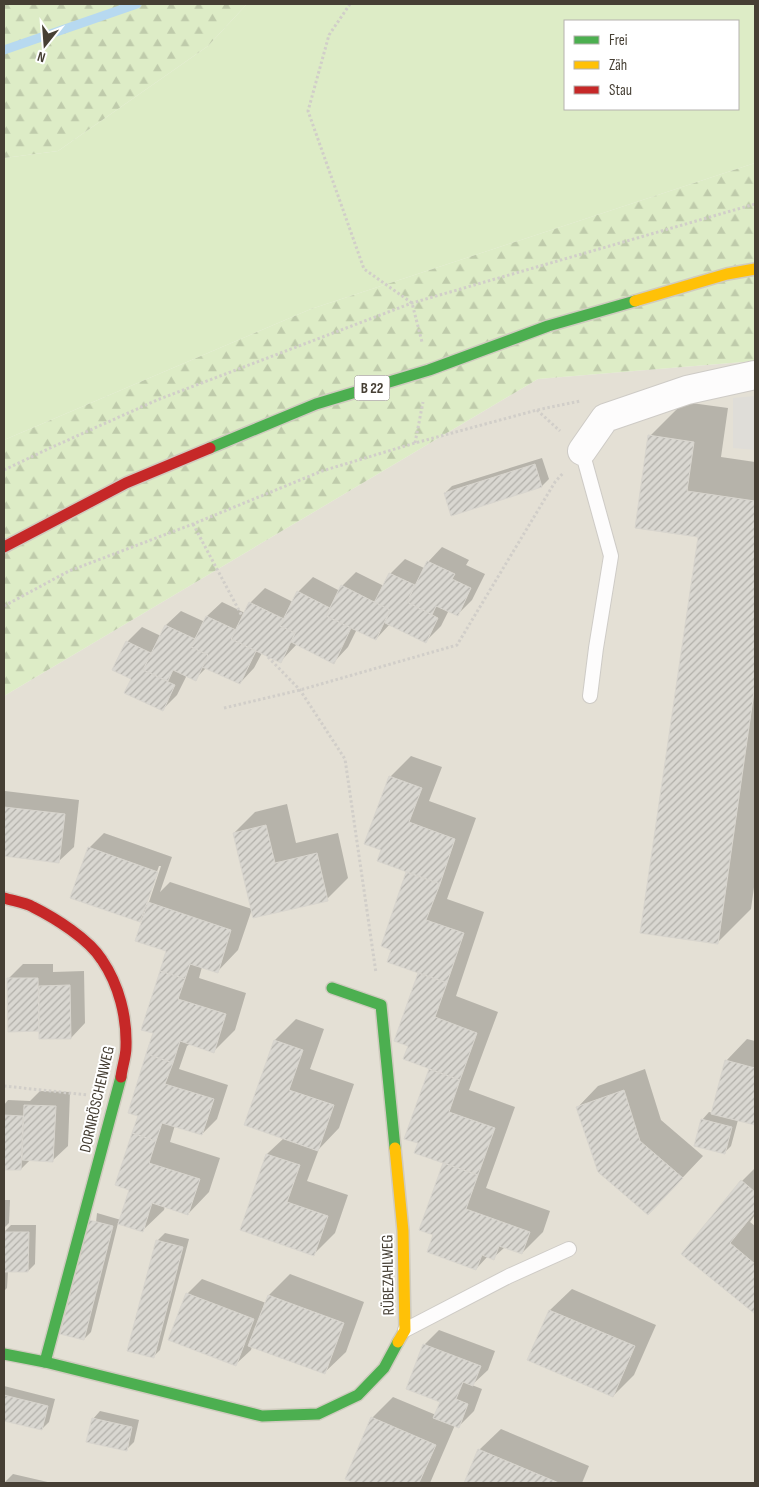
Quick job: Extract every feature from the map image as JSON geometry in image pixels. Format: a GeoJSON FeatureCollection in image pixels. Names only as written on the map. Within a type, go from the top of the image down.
{"type":"FeatureCollection","features":[{"type":"Feature","properties":{"kind":"street","name":"B 22"},"geometry":{"type":"LineString","coordinates":[[4,547],[126,483],[316,404],[429,370],[548,326],[727,274],[755,269]]}},
{"type":"Feature","properties":{"kind":"street"},"geometry":{"type":"LineString","coordinates":[[582,451],[605,418],[687,390],[755,375]]}},
{"type":"Feature","properties":{"kind":"street","name":"DORNRÖSCHENWEG"},"geometry":{"type":"LineString","coordinates":[[4,898],[32,906],[57,920],[82,938],[102,959],[115,985],[124,1013],[126,1048],[116,1098],[45,1362]]}},
{"type":"Feature","properties":{"kind":"street"},"geometry":{"type":"LineString","coordinates":[[332,988],[381,1006]]}},
{"type":"Feature","properties":{"kind":"street","name":"RÜBEZAHLWEG"},"geometry":{"type":"LineString","coordinates":[[4,1354],[45,1362],[262,1416],[318,1414],[358,1395],[384,1368],[405,1330],[403,1230],[381,1006]]}},
{"type":"Feature","properties":{"kind":"lane"},"geometry":{"type":"LineString","coordinates":[[582,451],[611,556],[590,696]]}},
{"type":"Feature","properties":{"kind":"lane"},"geometry":{"type":"LineString","coordinates":[[405,1330],[509,1276],[569,1249]]}},
{"type":"Feature","properties":{"kind":"path"},"geometry":{"type":"LineString","coordinates":[[350,4],[329,35],[308,111],[364,269],[412,303],[429,370],[415,443]]}},
{"type":"Feature","properties":{"kind":"path"},"geometry":{"type":"LineString","coordinates":[[4,470],[48,448],[157,400],[412,303],[755,204]]}},
{"type":"Feature","properties":{"kind":"path"},"geometry":{"type":"LineString","coordinates":[[4,606],[69,571],[193,524],[322,471],[415,443],[537,410],[584,400]]}},
{"type":"Feature","properties":{"kind":"path"},"geometry":{"type":"LineString","coordinates":[[224,708],[300,690],[457,645],[554,482],[582,451]]}},
{"type":"Feature","properties":{"kind":"path"},"geometry":{"type":"LineString","coordinates":[[193,524],[242,616]]}},
{"type":"Feature","properties":{"kind":"path"},"geometry":{"type":"LineString","coordinates":[[268,657],[300,690],[345,759],[381,1006]]}},
{"type":"Feature","properties":{"kind":"path"},"geometry":{"type":"LineString","coordinates":[[4,1086],[116,1098]]}},
{"type":"Feature","properties":{"kind":"shaded area"},"geometry":{"type":"Polygon","coordinates":[[[755,361],[755,1483],[4,1483],[4,696],[538,379],[755,361]]]}},
{"type":"Feature","properties":{"kind":"shaded area"},"geometry":{"type":"Polygon","coordinates":[[[755,396],[755,450],[733,448],[733,398],[755,396]]]}},
{"type":"Feature","properties":{"kind":"green space"},"geometry":{"type":"Polygon","coordinates":[[[4,4],[247,4],[208,46],[58,151],[4,158],[4,4]]]}},
{"type":"Feature","properties":{"kind":"green space"},"geometry":{"type":"Polygon","coordinates":[[[247,4],[755,4],[755,163],[311,309],[4,440],[4,158],[58,151],[208,46],[247,4]]]}},
{"type":"Feature","properties":{"kind":"green space"},"geometry":{"type":"Polygon","coordinates":[[[755,163],[755,361],[538,379],[4,696],[4,440],[311,309],[755,163]]]}},
{"type":"Feature","properties":{"kind":"building"},"geometry":{"type":"Polygon","coordinates":[[[648,435],[694,442],[687,491],[755,501],[755,685],[718,944],[640,933],[698,537],[635,528],[648,435]]]}},
{"type":"Feature","properties":{"kind":"building"},"geometry":{"type":"Polygon","coordinates":[[[535,464],[542,487],[451,516],[444,493],[535,464]]]}},
{"type":"Feature","properties":{"kind":"building"},"geometry":{"type":"Polygon","coordinates":[[[427,561],[455,574],[452,579],[471,588],[458,616],[436,606],[432,615],[407,602],[427,561]]]}},
{"type":"Feature","properties":{"kind":"building"},"geometry":{"type":"Polygon","coordinates":[[[389,573],[415,585],[407,602],[438,618],[426,643],[385,623],[390,610],[374,603],[389,573]]]}},
{"type":"Feature","properties":{"kind":"building"},"geometry":{"type":"Polygon","coordinates":[[[341,585],[390,610],[376,640],[326,616],[341,585]]]}},
{"type":"Feature","properties":{"kind":"building"},"geometry":{"type":"Polygon","coordinates":[[[297,591],[330,608],[326,616],[351,628],[334,664],[291,642],[295,633],[280,626],[297,591]]]}},
{"type":"Feature","properties":{"kind":"building"},"geometry":{"type":"Polygon","coordinates":[[[249,602],[284,619],[280,626],[295,633],[281,663],[231,639],[249,602]]]}},
{"type":"Feature","properties":{"kind":"building"},"geometry":{"type":"Polygon","coordinates":[[[206,616],[236,630],[231,639],[256,651],[240,684],[202,667],[208,655],[191,647],[206,616]]]}},
{"type":"Feature","properties":{"kind":"building"},"geometry":{"type":"Polygon","coordinates":[[[165,625],[195,639],[191,647],[208,655],[196,681],[173,670],[168,681],[143,670],[165,625]]]}},
{"type":"Feature","properties":{"kind":"building"},"geometry":{"type":"Polygon","coordinates":[[[126,641],[151,653],[143,670],[175,685],[163,711],[124,693],[131,679],[112,670],[126,641]]]}},
{"type":"Feature","properties":{"kind":"building"},"geometry":{"type":"Polygon","coordinates":[[[389,776],[422,788],[409,822],[455,839],[440,884],[377,861],[381,850],[364,844],[389,776]]]}},
{"type":"Feature","properties":{"kind":"building"},"geometry":{"type":"Polygon","coordinates":[[[4,807],[65,814],[59,863],[4,856],[4,807]]]}},
{"type":"Feature","properties":{"kind":"building"},"geometry":{"type":"Polygon","coordinates":[[[266,825],[275,863],[317,853],[328,901],[253,918],[233,833],[266,825]]]}},
{"type":"Feature","properties":{"kind":"building"},"geometry":{"type":"Polygon","coordinates":[[[88,847],[158,872],[140,922],[70,898],[88,847]]]}},
{"type":"Feature","properties":{"kind":"building"},"geometry":{"type":"Polygon","coordinates":[[[406,872],[440,884],[426,920],[464,933],[447,983],[387,962],[391,950],[381,946],[406,872]]]}},
{"type":"Feature","properties":{"kind":"building"},"geometry":{"type":"Polygon","coordinates":[[[148,902],[231,930],[218,973],[190,964],[185,979],[160,971],[166,951],[135,941],[148,902]]]}},
{"type":"Feature","properties":{"kind":"building"},"geometry":{"type":"Polygon","coordinates":[[[160,971],[185,979],[178,999],[226,1014],[214,1053],[180,1041],[173,1063],[146,1054],[153,1033],[141,1030],[160,971]]]}},
{"type":"Feature","properties":{"kind":"building"},"geometry":{"type":"Polygon","coordinates":[[[418,973],[447,983],[435,1017],[477,1033],[460,1080],[403,1059],[408,1046],[394,1041],[418,973]]]}},
{"type":"Feature","properties":{"kind":"building"},"geometry":{"type":"Polygon","coordinates":[[[7,978],[38,978],[39,1031],[8,1032],[7,978]]]}},
{"type":"Feature","properties":{"kind":"building"},"geometry":{"type":"Polygon","coordinates":[[[70,985],[71,1039],[39,1039],[39,986],[70,985]]]}},
{"type":"Feature","properties":{"kind":"building"},"geometry":{"type":"Polygon","coordinates":[[[274,1040],[303,1050],[289,1090],[334,1105],[318,1151],[244,1125],[274,1040]]]}},
{"type":"Feature","properties":{"kind":"building"},"geometry":{"type":"Polygon","coordinates":[[[146,1054],[173,1063],[165,1084],[214,1099],[202,1135],[162,1123],[156,1141],[132,1133],[138,1116],[128,1113],[146,1054]]]}},
{"type":"Feature","properties":{"kind":"building"},"geometry":{"type":"Polygon","coordinates":[[[725,1060],[755,1068],[755,1125],[711,1114],[725,1060]]]}},
{"type":"Feature","properties":{"kind":"building"},"geometry":{"type":"Polygon","coordinates":[[[429,1069],[460,1080],[449,1112],[495,1128],[478,1175],[414,1153],[418,1143],[404,1139],[429,1069]]]}},
{"type":"Feature","properties":{"kind":"building"},"geometry":{"type":"Polygon","coordinates":[[[624,1090],[640,1141],[683,1178],[648,1215],[598,1172],[576,1107],[624,1090]]]}},
{"type":"Feature","properties":{"kind":"building"},"geometry":{"type":"Polygon","coordinates":[[[24,1105],[56,1106],[53,1162],[22,1160],[24,1105]]]}},
{"type":"Feature","properties":{"kind":"building"},"geometry":{"type":"Polygon","coordinates":[[[4,1115],[23,1116],[21,1170],[4,1170],[4,1115]]]}},
{"type":"Feature","properties":{"kind":"building"},"geometry":{"type":"Polygon","coordinates":[[[701,1119],[732,1127],[725,1154],[694,1146],[701,1119]]]}},
{"type":"Feature","properties":{"kind":"building"},"geometry":{"type":"Polygon","coordinates":[[[132,1133],[156,1141],[149,1163],[200,1179],[188,1215],[152,1203],[143,1232],[118,1224],[129,1190],[115,1185],[132,1133]]]}},
{"type":"Feature","properties":{"kind":"building"},"geometry":{"type":"Polygon","coordinates":[[[266,1154],[300,1165],[287,1202],[328,1216],[314,1256],[240,1230],[266,1154]]]}},
{"type":"Feature","properties":{"kind":"building"},"geometry":{"type":"Polygon","coordinates":[[[443,1163],[478,1175],[466,1209],[530,1232],[522,1254],[499,1246],[494,1260],[482,1255],[476,1270],[427,1252],[433,1235],[419,1230],[443,1163]]]}},
{"type":"Feature","properties":{"kind":"building"},"geometry":{"type":"Polygon","coordinates":[[[741,1180],[755,1192],[755,1212],[730,1243],[755,1264],[755,1314],[681,1254],[741,1180]]]}},
{"type":"Feature","properties":{"kind":"building"},"geometry":{"type":"Polygon","coordinates":[[[89,1220],[113,1226],[84,1340],[60,1334],[89,1220]]]}},
{"type":"Feature","properties":{"kind":"building"},"geometry":{"type":"Polygon","coordinates":[[[4,1232],[29,1232],[28,1272],[4,1272],[4,1232]]]}},
{"type":"Feature","properties":{"kind":"building"},"geometry":{"type":"Polygon","coordinates":[[[156,1240],[183,1247],[154,1358],[127,1351],[156,1240]]]}},
{"type":"Feature","properties":{"kind":"building"},"geometry":{"type":"Polygon","coordinates":[[[186,1293],[254,1319],[236,1366],[168,1340],[186,1293]]]}},
{"type":"Feature","properties":{"kind":"building"},"geometry":{"type":"Polygon","coordinates":[[[268,1295],[344,1323],[325,1374],[248,1346],[268,1295]]]}},
{"type":"Feature","properties":{"kind":"building"},"geometry":{"type":"Polygon","coordinates":[[[549,1310],[635,1346],[613,1397],[527,1360],[549,1310]]]}},
{"type":"Feature","properties":{"kind":"building"},"geometry":{"type":"Polygon","coordinates":[[[423,1344],[481,1366],[473,1386],[463,1382],[456,1399],[468,1404],[459,1428],[433,1418],[440,1402],[406,1389],[423,1344]]]}},
{"type":"Feature","properties":{"kind":"building"},"geometry":{"type":"Polygon","coordinates":[[[4,1395],[48,1406],[42,1430],[4,1421],[4,1395]]]}},
{"type":"Feature","properties":{"kind":"building"},"geometry":{"type":"Polygon","coordinates":[[[371,1417],[436,1445],[419,1483],[354,1483],[345,1479],[371,1417]]]}},
{"type":"Feature","properties":{"kind":"building"},"geometry":{"type":"Polygon","coordinates":[[[92,1418],[132,1427],[127,1451],[86,1442],[92,1418]]]}},
{"type":"Feature","properties":{"kind":"building"},"geometry":{"type":"Polygon","coordinates":[[[478,1449],[559,1483],[464,1483],[478,1449]]]}},
{"type":"Feature","properties":{"kind":"waterway"},"geometry":{"type":"LineString","coordinates":[[4,50],[137,4]]}},
{"type":"Feature","properties":{"kind":"traffic: fast"},"geometry":{"type":"LineString","coordinates":[[210,448],[316,404],[429,370],[548,326],[635,301]]}},
{"type":"Feature","properties":{"kind":"traffic: fast"},"geometry":{"type":"LineString","coordinates":[[332,988],[381,1005],[395,1148]]}},
{"type":"Feature","properties":{"kind":"traffic: fast"},"geometry":{"type":"LineString","coordinates":[[45,1362],[121,1077]]}},
{"type":"Feature","properties":{"kind":"traffic: fast"},"geometry":{"type":"LineString","coordinates":[[4,1354],[45,1362],[262,1416],[318,1414],[358,1395],[384,1368],[398,1342]]}},
{"type":"Feature","properties":{"kind":"traffic: slow"},"geometry":{"type":"LineString","coordinates":[[635,301],[727,274],[755,269]]}},
{"type":"Feature","properties":{"kind":"traffic: slow"},"geometry":{"type":"LineString","coordinates":[[395,1148],[403,1231],[405,1330],[398,1342]]}},
{"type":"Feature","properties":{"kind":"traffic: jam"},"geometry":{"type":"LineString","coordinates":[[4,547],[126,483],[210,448]]}},
{"type":"Feature","properties":{"kind":"traffic: jam"},"geometry":{"type":"LineString","coordinates":[[4,898],[30,905],[61,923],[89,944],[102,960],[113,980],[121,1002],[125,1024],[126,1047],[121,1077]]}}]}
